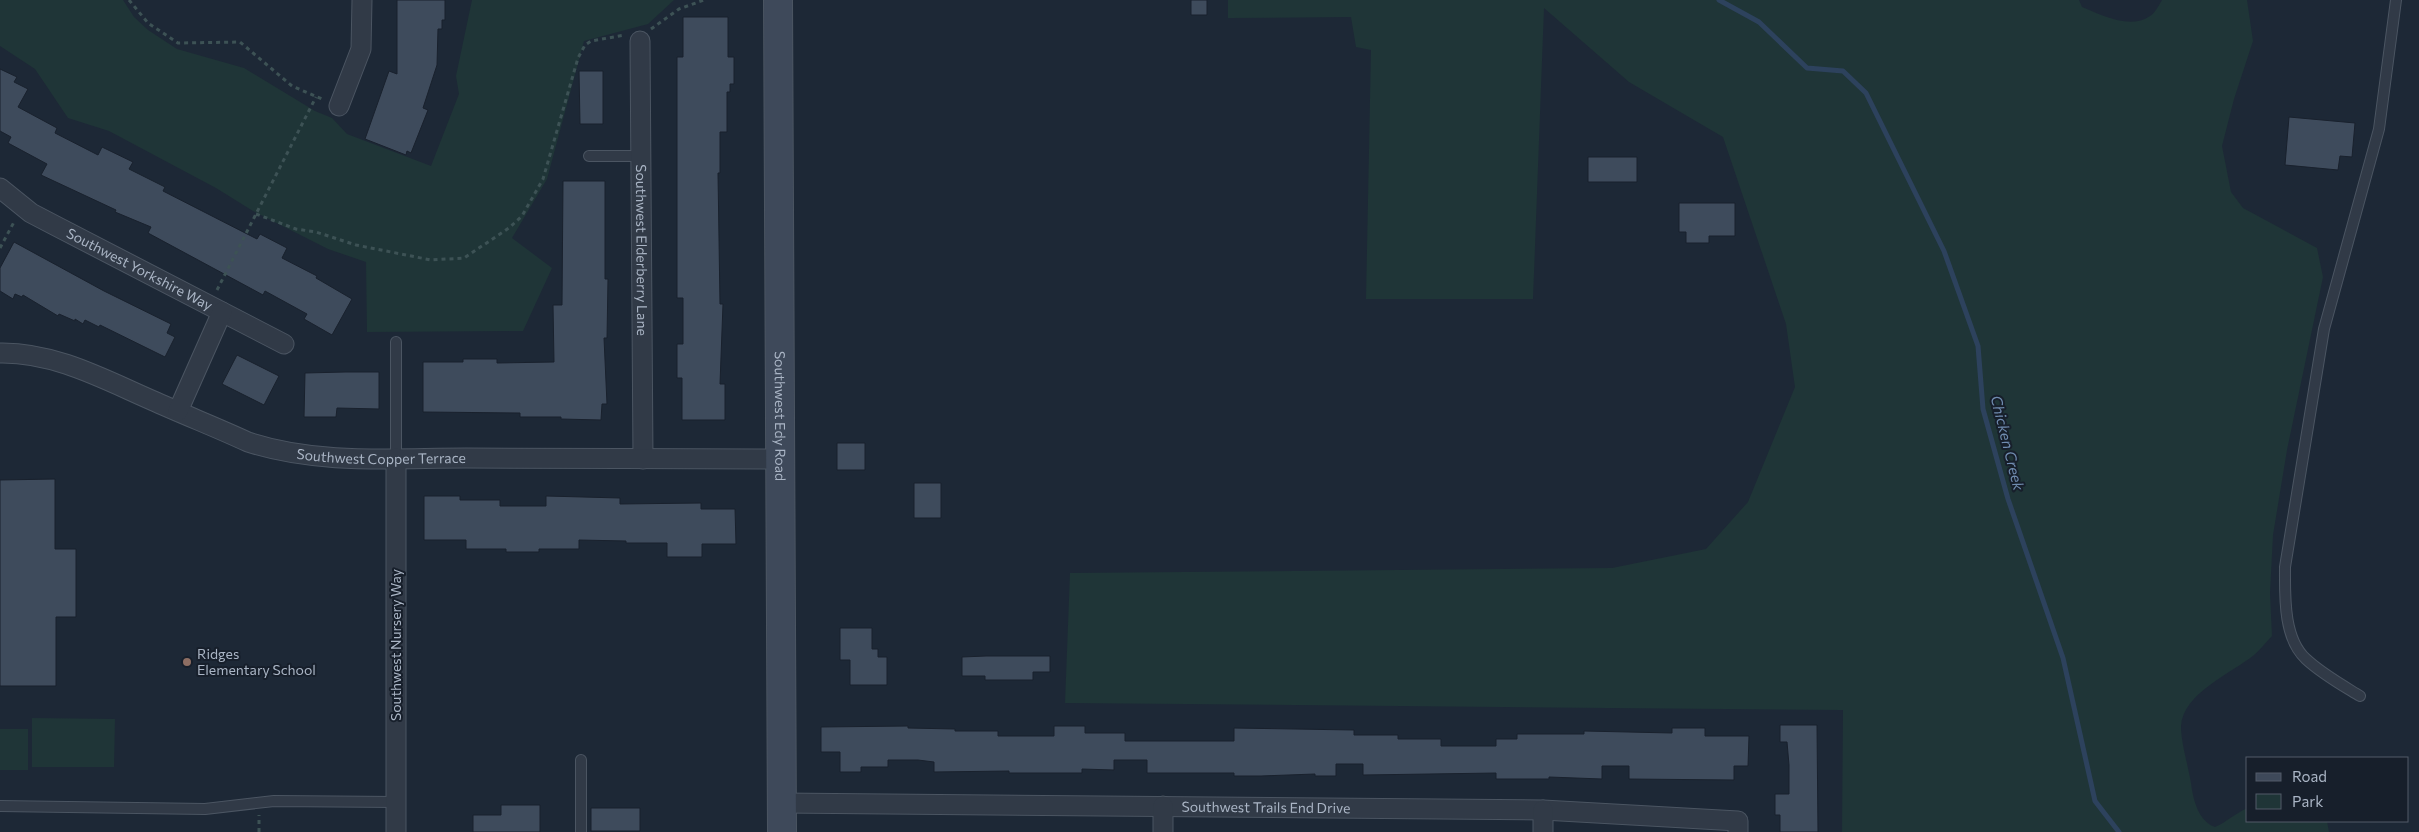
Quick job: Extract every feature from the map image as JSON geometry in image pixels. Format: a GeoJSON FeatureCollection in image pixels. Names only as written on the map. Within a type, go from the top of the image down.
{"type":"FeatureCollection","features":[{"type":"Feature","properties":{"kind":"main road","name":"Southwest Edy Road"},"geometry":{"type":"LineString","coordinates":[[778,0],[782,832]]}},
{"type":"Feature","properties":{"kind":"street"},"geometry":{"type":"LineString","coordinates":[[339,106],[360,49],[362,0]]}},
{"type":"Feature","properties":{"kind":"street","name":"Southwest Elderberry Lane"},"geometry":{"type":"LineString","coordinates":[[640,35],[643,458]]}},
{"type":"Feature","properties":{"kind":"street","name":"Southwest Yorkshire Way"},"geometry":{"type":"LineString","coordinates":[[0,188],[22,206],[54,225],[284,344]]}},
{"type":"Feature","properties":{"kind":"street"},"geometry":{"type":"LineString","coordinates":[[178,411],[215,308]]}},
{"type":"Feature","properties":{"kind":"street","name":"Southwest Copper Terrace"},"geometry":{"type":"LineString","coordinates":[[0,353],[40,358],[94,374],[248,442],[274,450],[326,456],[396,458],[781,458]]}},
{"type":"Feature","properties":{"kind":"street","name":"Southwest Nursery Way"},"geometry":{"type":"LineString","coordinates":[[396,458],[396,832]]}},
{"type":"Feature","properties":{"kind":"street","name":"Southwest Trails End Drive"},"geometry":{"type":"LineString","coordinates":[[782,803],[1543,810],[1738,821],[1738,832]]}},
{"type":"Feature","properties":{"kind":"street"},"geometry":{"type":"LineString","coordinates":[[1163,806],[1163,832]]}},
{"type":"Feature","properties":{"kind":"street"},"geometry":{"type":"LineString","coordinates":[[1543,810],[1543,832]]}},
{"type":"Feature","properties":{"kind":"lane"},"geometry":{"type":"LineString","coordinates":[[2360,696],[2304,658],[2292,637],[2285,601],[2285,567],[2324,329],[2378,129],[2396,0]]}},
{"type":"Feature","properties":{"kind":"lane"},"geometry":{"type":"LineString","coordinates":[[589,156],[641,156]]}},
{"type":"Feature","properties":{"kind":"lane"},"geometry":{"type":"LineString","coordinates":[[396,342],[396,458]]}},
{"type":"Feature","properties":{"kind":"lane"},"geometry":{"type":"LineString","coordinates":[[581,760],[581,832]]}},
{"type":"Feature","properties":{"kind":"lane"},"geometry":{"type":"LineString","coordinates":[[0,806],[205,809],[274,801],[396,802]]}},
{"type":"Feature","properties":{"kind":"path"},"geometry":{"type":"LineString","coordinates":[[129,0],[148,23],[178,43],[240,42],[292,86],[339,106]]}},
{"type":"Feature","properties":{"kind":"path"},"geometry":{"type":"LineString","coordinates":[[256,213],[296,229],[316,232],[361,246],[431,260],[464,258],[518,222],[522,216],[543,178],[578,58],[585,45],[591,42],[640,35],[654,28],[679,9],[704,0]]}},
{"type":"Feature","properties":{"kind":"path"},"geometry":{"type":"LineString","coordinates":[[215,308],[256,213],[316,97]]}},
{"type":"Feature","properties":{"kind":"path"},"geometry":{"type":"LineString","coordinates":[[0,248],[22,206]]}},
{"type":"Feature","properties":{"kind":"path"},"geometry":{"type":"LineString","coordinates":[[259,815],[259,832]]}},
{"type":"Feature","properties":{"kind":"green space"},"geometry":{"type":"Polygon","coordinates":[[[0,0],[123,0],[134,17],[148,30],[177,49],[244,68],[315,111],[332,118],[347,134],[431,166],[459,94],[456,76],[472,0],[674,0],[648,24],[584,41],[547,179],[512,238],[552,268],[523,331],[367,332],[366,262],[328,249],[253,211],[216,188],[109,131],[68,118],[35,69],[0,46],[0,0]]]}},
{"type":"Feature","properties":{"kind":"green space"},"geometry":{"type":"Polygon","coordinates":[[[1228,0],[2079,0],[2082,7],[2098,14],[2116,20],[2134,22],[2152,15],[2162,0],[2247,0],[2253,41],[2234,99],[2222,146],[2231,192],[2243,208],[2317,248],[2323,277],[2287,450],[2273,535],[2270,593],[2272,636],[2254,655],[2199,694],[2184,714],[2181,733],[2197,809],[2209,824],[2215,827],[2246,809],[2246,822],[2327,822],[2329,832],[1842,832],[1843,710],[1065,703],[1070,573],[1612,568],[1706,549],[1748,502],[1795,387],[1786,324],[1723,137],[1629,82],[1544,8],[1533,299],[1366,299],[1371,50],[1356,47],[1351,17],[1228,18],[1228,0]]]}},
{"type":"Feature","properties":{"kind":"green space"},"geometry":{"type":"Polygon","coordinates":[[[32,718],[115,719],[114,767],[32,767],[32,718]]]}},
{"type":"Feature","properties":{"kind":"green space"},"geometry":{"type":"Polygon","coordinates":[[[0,729],[28,729],[28,770],[0,770],[0,729]]]}},
{"type":"Feature","properties":{"kind":"building"},"geometry":{"type":"Polygon","coordinates":[[[397,0],[445,0],[445,20],[442,20],[442,29],[438,29],[437,65],[423,108],[428,110],[411,153],[407,151],[406,155],[365,139],[389,71],[397,74],[397,0]]]}},
{"type":"Feature","properties":{"kind":"building"},"geometry":{"type":"Polygon","coordinates":[[[1191,0],[1207,0],[1207,15],[1191,15],[1191,0]]]}},
{"type":"Feature","properties":{"kind":"building"},"geometry":{"type":"Polygon","coordinates":[[[683,17],[728,17],[728,57],[734,57],[734,84],[730,84],[730,92],[727,92],[727,132],[720,132],[720,173],[718,173],[720,304],[723,304],[720,384],[725,384],[725,420],[682,420],[682,378],[677,378],[677,344],[683,344],[683,298],[677,298],[677,57],[683,57],[683,17]]]}},
{"type":"Feature","properties":{"kind":"building"},"geometry":{"type":"Polygon","coordinates":[[[0,69],[17,77],[14,82],[28,89],[18,107],[57,128],[55,133],[98,155],[102,147],[133,162],[129,169],[165,187],[163,191],[257,239],[260,234],[287,248],[282,258],[317,276],[316,278],[352,299],[332,335],[304,319],[307,314],[265,291],[263,295],[148,233],[151,227],[115,212],[116,210],[41,175],[47,164],[8,143],[11,137],[0,131],[0,69]]]}},
{"type":"Feature","properties":{"kind":"building"},"geometry":{"type":"Polygon","coordinates":[[[579,71],[603,71],[603,124],[580,124],[579,71]]]}},
{"type":"Feature","properties":{"kind":"building"},"geometry":{"type":"Polygon","coordinates":[[[2289,117],[2355,123],[2352,157],[2340,156],[2338,170],[2285,165],[2289,117]]]}},
{"type":"Feature","properties":{"kind":"building"},"geometry":{"type":"Polygon","coordinates":[[[1588,157],[1637,157],[1637,182],[1588,182],[1588,157]]]}},
{"type":"Feature","properties":{"kind":"building"},"geometry":{"type":"Polygon","coordinates":[[[563,181],[605,181],[605,279],[608,279],[607,338],[604,338],[607,404],[602,404],[601,420],[561,419],[561,417],[520,417],[520,413],[423,412],[423,362],[463,362],[463,359],[497,359],[497,363],[554,362],[553,305],[562,305],[563,181]]]}},
{"type":"Feature","properties":{"kind":"building"},"geometry":{"type":"Polygon","coordinates":[[[1679,203],[1735,203],[1735,236],[1709,236],[1709,243],[1686,243],[1686,232],[1679,232],[1679,203]]]}},
{"type":"Feature","properties":{"kind":"building"},"geometry":{"type":"Polygon","coordinates":[[[14,242],[104,291],[171,324],[167,333],[175,337],[165,357],[100,325],[99,327],[85,320],[83,324],[75,319],[75,321],[59,314],[58,316],[23,295],[22,297],[15,294],[13,299],[0,291],[0,268],[14,242]]]}},
{"type":"Feature","properties":{"kind":"building"},"geometry":{"type":"Polygon","coordinates":[[[237,355],[279,376],[264,405],[222,384],[237,355]]]}},
{"type":"Feature","properties":{"kind":"building"},"geometry":{"type":"Polygon","coordinates":[[[379,372],[379,409],[337,408],[336,417],[304,417],[305,373],[379,372]]]}},
{"type":"Feature","properties":{"kind":"building"},"geometry":{"type":"Polygon","coordinates":[[[837,443],[865,443],[865,470],[837,470],[837,443]]]}},
{"type":"Feature","properties":{"kind":"building"},"geometry":{"type":"Polygon","coordinates":[[[55,479],[55,549],[76,549],[76,617],[56,617],[56,686],[0,686],[0,480],[55,479]]]}},
{"type":"Feature","properties":{"kind":"building"},"geometry":{"type":"Polygon","coordinates":[[[914,483],[941,483],[941,518],[914,518],[914,483]]]}},
{"type":"Feature","properties":{"kind":"building"},"geometry":{"type":"Polygon","coordinates":[[[424,496],[460,496],[460,500],[500,500],[500,506],[546,506],[546,496],[620,498],[620,504],[701,503],[701,509],[735,509],[736,544],[702,544],[702,557],[667,557],[667,543],[626,543],[626,541],[579,540],[579,549],[539,549],[539,552],[506,552],[506,549],[466,549],[466,540],[424,540],[424,496]]]}},
{"type":"Feature","properties":{"kind":"building"},"geometry":{"type":"Polygon","coordinates":[[[840,628],[872,628],[872,649],[878,649],[878,657],[887,657],[887,685],[850,685],[850,660],[840,660],[840,628]]]}},
{"type":"Feature","properties":{"kind":"building"},"geometry":{"type":"Polygon","coordinates":[[[1050,656],[1050,672],[1033,672],[1033,680],[985,680],[985,676],[962,676],[962,657],[1050,656]]]}},
{"type":"Feature","properties":{"kind":"building"},"geometry":{"type":"Polygon","coordinates":[[[1780,725],[1817,725],[1818,832],[1780,832],[1780,815],[1775,815],[1775,794],[1789,794],[1789,765],[1787,742],[1780,742],[1780,725]]]}},
{"type":"Feature","properties":{"kind":"building"},"geometry":{"type":"Polygon","coordinates":[[[908,726],[908,728],[955,729],[955,731],[998,731],[998,736],[1054,736],[1054,726],[1085,726],[1085,733],[1125,733],[1125,741],[1234,741],[1234,728],[1354,730],[1354,735],[1398,735],[1398,739],[1441,739],[1441,746],[1496,746],[1496,739],[1517,739],[1517,734],[1584,734],[1584,731],[1672,733],[1672,728],[1705,728],[1705,736],[1749,736],[1748,766],[1734,766],[1734,780],[1629,779],[1629,766],[1602,766],[1602,779],[1549,777],[1549,779],[1496,779],[1496,773],[1363,775],[1363,764],[1336,764],[1336,776],[1315,776],[1315,774],[1234,776],[1234,773],[1147,773],[1147,760],[1114,760],[1114,770],[1082,769],[1082,773],[1009,773],[1009,771],[934,772],[934,762],[918,760],[888,760],[888,767],[861,767],[861,772],[840,772],[840,752],[821,752],[821,727],[908,726]]]}},
{"type":"Feature","properties":{"kind":"building"},"geometry":{"type":"Polygon","coordinates":[[[501,805],[540,805],[540,832],[473,832],[473,815],[501,815],[501,805]]]}},
{"type":"Feature","properties":{"kind":"building"},"geometry":{"type":"Polygon","coordinates":[[[591,808],[640,808],[640,831],[591,831],[591,808]]]}},
{"type":"Feature","properties":{"kind":"waterway","name":"Chicken Creek"},"geometry":{"type":"LineString","coordinates":[[1719,0],[1759,22],[1807,68],[1843,71],[1866,93],[1944,251],[1978,346],[1983,409],[2008,499],[2063,658],[2095,801],[2119,832]]}},
{"type":"Feature","properties":{"kind":"place","name":"Ridges Elementary School"},"geometry":{"type":"Point","coordinates":[187,662]}}]}
